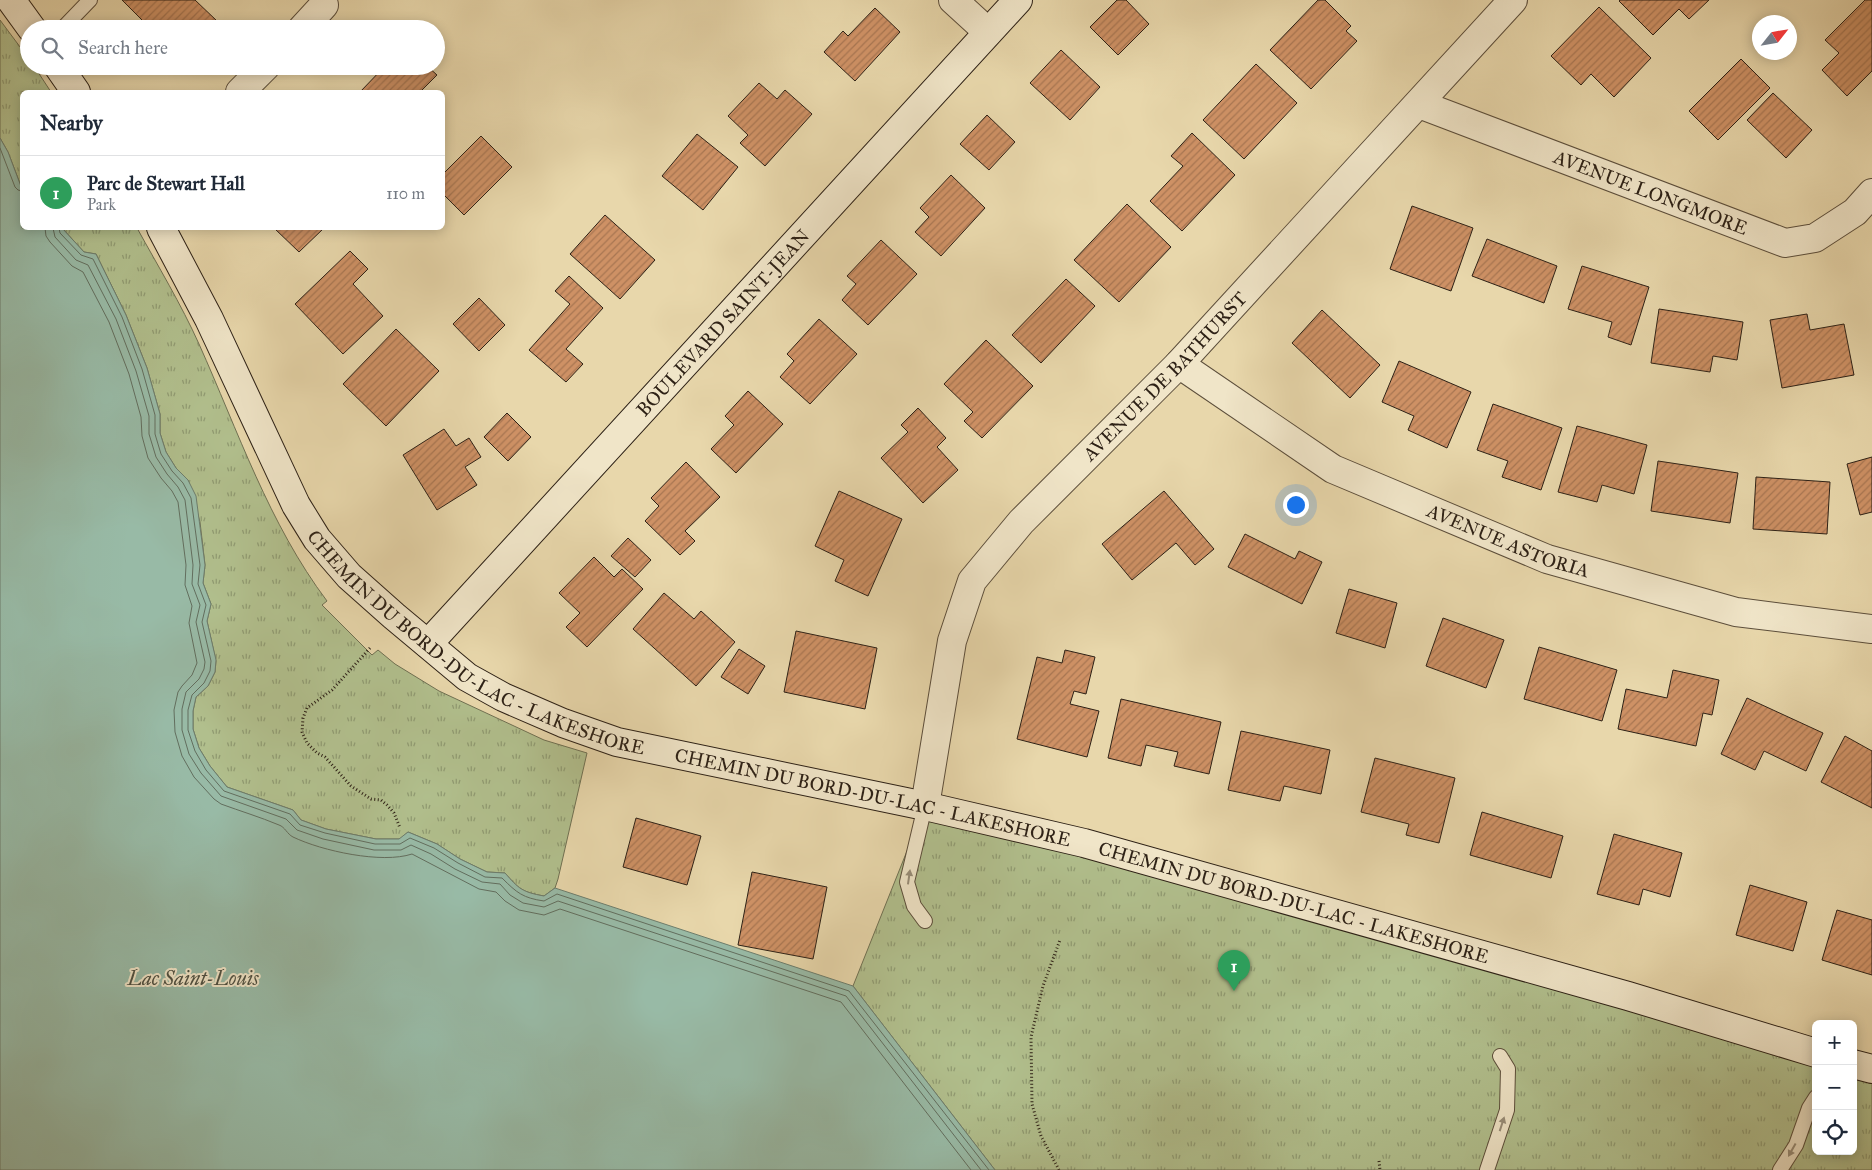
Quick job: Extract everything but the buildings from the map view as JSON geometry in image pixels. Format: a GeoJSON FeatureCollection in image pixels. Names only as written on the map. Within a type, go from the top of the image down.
{"type":"FeatureCollection","features":[{"type":"Feature","properties":{"kind":"street"},"geometry":{"type":"LineString","coordinates":[[11,0],[25,20]]}},
{"type":"Feature","properties":{"kind":"street"},"geometry":{"type":"LineString","coordinates":[[952,0],[988,32]]}},
{"type":"Feature","properties":{"kind":"street","name":"BOULEVARD SAINT-JEAN"},"geometry":{"type":"LineString","coordinates":[[428,644],[1018,0]]}},
{"type":"Feature","properties":{"kind":"street","name":"AVENUE DE BATHURST"},"geometry":{"type":"LineString","coordinates":[[925,806],[952,641],[972,581],[1021,522],[1179,364],[1513,0]]}},
{"type":"Feature","properties":{"kind":"street"},"geometry":{"type":"LineString","coordinates":[[310,20],[324,5]]}},
{"type":"Feature","properties":{"kind":"street"},"geometry":{"type":"LineString","coordinates":[[64,75],[75,90]]}},
{"type":"Feature","properties":{"kind":"street"},"geometry":{"type":"LineString","coordinates":[[242,90],[257,75]]}},
{"type":"Feature","properties":{"kind":"street","name":"AVENUE LONGMORE"},"geometry":{"type":"LineString","coordinates":[[1419,104],[1785,243],[1815,238],[1855,212],[1872,193]]}},
{"type":"Feature","properties":{"kind":"street","name":"CHEMIN DU BORD-DU-LAC - LAKESHORE"},"geometry":{"type":"LineString","coordinates":[[162,230],[209,319],[296,505],[306,523],[330,556],[349,576],[467,677],[519,704],[592,735],[617,742],[925,806],[1084,842],[1619,993],[1812,1052]]}},
{"type":"Feature","properties":{"kind":"street","name":"AVENUE ASTORIA"},"geometry":{"type":"LineString","coordinates":[[1179,364],[1333,469],[1547,559],[1736,612],[1872,629]]}},
{"type":"Feature","properties":{"kind":"street"},"geometry":{"type":"LineString","coordinates":[[1857,1065],[1872,1069]]}},
{"type":"Feature","properties":{"kind":"lane"},"geometry":{"type":"LineString","coordinates":[[71,20],[90,0]]}},
{"type":"Feature","properties":{"kind":"lane"},"geometry":{"type":"LineString","coordinates":[[925,806],[907,882],[914,906],[925,921]]}},
{"type":"Feature","properties":{"kind":"lane"},"geometry":{"type":"LineString","coordinates":[[1487,1170],[1507,1110],[1508,1069],[1500,1056]]}},
{"type":"Feature","properties":{"kind":"lane"},"geometry":{"type":"LineString","coordinates":[[1780,1170],[1796,1145],[1812,1103]]}},
{"type":"Feature","properties":{"kind":"path"},"geometry":{"type":"LineString","coordinates":[[370,648],[332,690],[307,708],[303,718],[302,732],[307,743],[317,753],[325,757],[350,786],[371,799],[381,800],[387,805],[394,813],[400,828]]}},
{"type":"Feature","properties":{"kind":"path"},"geometry":{"type":"LineString","coordinates":[[1059,1170],[1041,1136],[1032,1104],[1032,1037],[1043,986],[1060,940]]}},
{"type":"Feature","properties":{"kind":"path"},"geometry":{"type":"LineString","coordinates":[[1379,1161],[1380,1170]]}},
{"type":"Feature","properties":{"kind":"green space"},"geometry":{"type":"Polygon","coordinates":[[[0,20],[20,47],[20,75],[40,75],[50,90],[20,90],[20,184],[8,152],[0,138],[0,20]]]}},
{"type":"Feature","properties":{"kind":"green space"},"geometry":{"type":"Polygon","coordinates":[[[64,230],[138,230],[192,329],[271,509],[306,571],[327,601],[322,605],[372,655],[378,650],[395,664],[439,691],[544,740],[587,753],[555,888],[544,896],[531,893],[518,886],[505,873],[487,872],[460,859],[437,844],[408,832],[400,839],[376,839],[326,829],[301,820],[293,810],[227,787],[210,766],[199,748],[193,729],[193,711],[196,697],[208,686],[215,672],[216,661],[207,621],[211,604],[203,583],[205,565],[200,522],[188,480],[176,468],[166,452],[160,433],[160,414],[147,368],[126,315],[96,254],[84,252],[64,230]]]}},
{"type":"Feature","properties":{"kind":"green space"},"geometry":{"type":"Polygon","coordinates":[[[925,806],[1812,1052],[1812,1155],[1857,1155],[1857,1065],[1872,1069],[1872,1170],[995,1170],[853,986],[925,806]]]}},
{"type":"Feature","properties":{"kind":"water","name":"Lac Saint-Louis"},"geometry":{"type":"Polygon","coordinates":[[[0,138],[8,152],[20,184],[20,230],[64,230],[84,252],[96,254],[126,315],[147,368],[160,414],[160,433],[166,452],[176,468],[188,480],[196,496],[205,565],[203,583],[211,604],[207,621],[216,660],[215,672],[208,686],[196,697],[193,711],[193,729],[199,748],[210,766],[227,787],[293,810],[301,820],[326,829],[376,839],[399,839],[408,832],[437,844],[460,859],[487,872],[505,873],[518,886],[531,893],[544,896],[555,888],[853,986],[995,1170],[0,1170],[0,138]]]}},
{"type":"Feature","properties":{"kind":"place","name":"Parc de Stewart Hall"},"geometry":{"type":"Point","coordinates":[1234,991]}}]}
